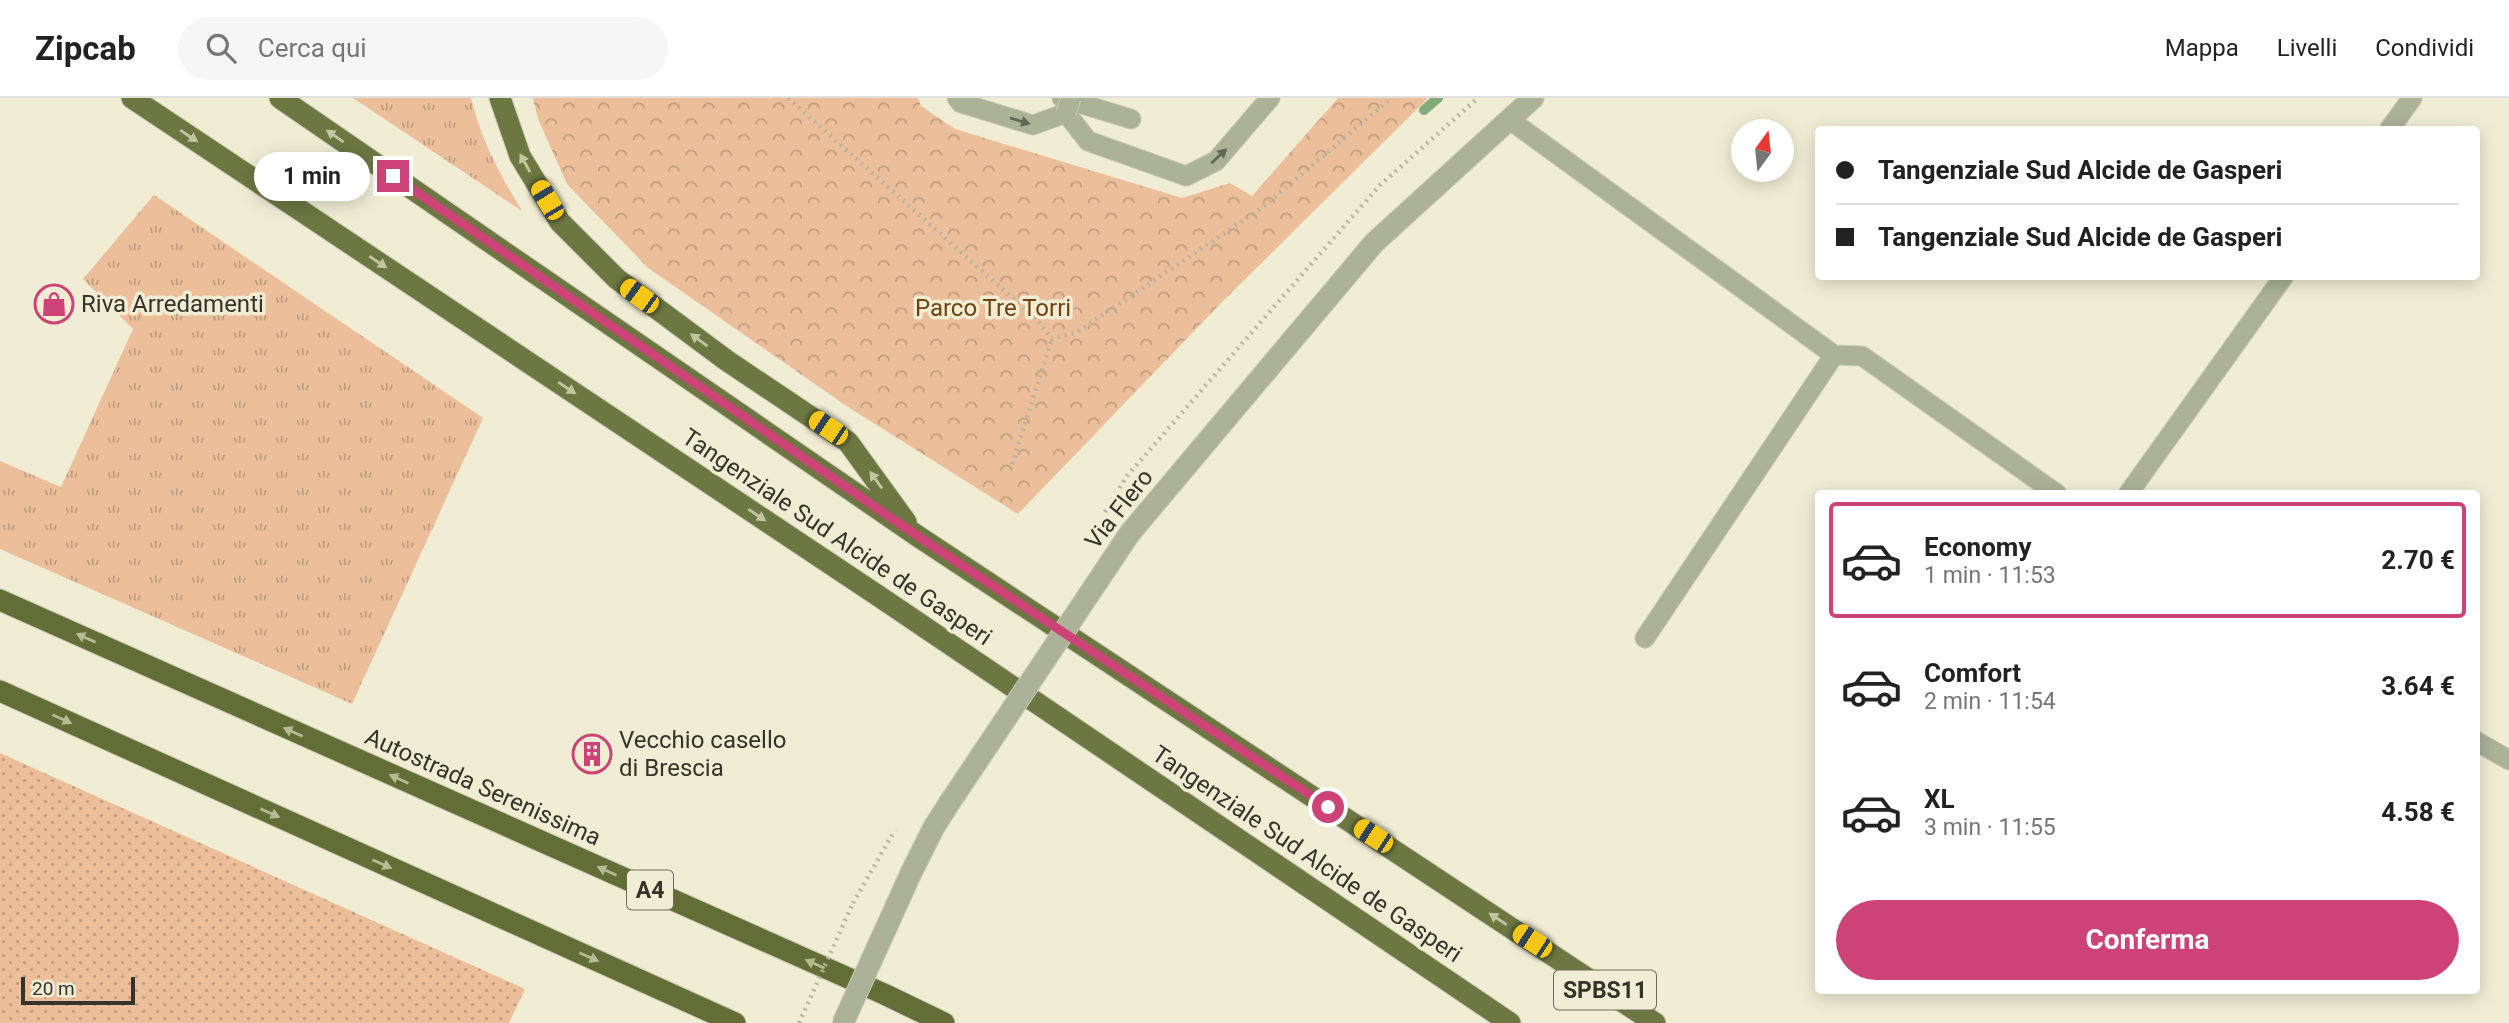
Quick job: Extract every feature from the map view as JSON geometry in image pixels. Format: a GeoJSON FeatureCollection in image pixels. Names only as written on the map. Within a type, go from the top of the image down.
{"type":"FeatureCollection","features":[{"type":"Feature","properties":{"kind":"highway","name":"Tangenziale Sud Alcide de Gasperi"},"geometry":{"type":"LineString","coordinates":[[132,98],[869,589],[1510,1023]]}},
{"type":"Feature","properties":{"kind":"highway","name":"Tangenziale Sud Alcide de Gasperi"},"geometry":{"type":"LineString","coordinates":[[280,98],[916,535],[1655,1023]]}},
{"type":"Feature","properties":{"kind":"highway"},"geometry":{"type":"LineString","coordinates":[[500,98],[520,156],[559,222],[617,279],[726,360],[848,442],[916,535]]}},
{"type":"Feature","properties":{"kind":"highway","name":"Autostrada Serenissima"},"geometry":{"type":"LineString","coordinates":[[0,600],[944,1023]]}},
{"type":"Feature","properties":{"kind":"highway"},"geometry":{"type":"LineString","coordinates":[[0,691],[735,1023]]}},
{"type":"Feature","properties":{"kind":"street","name":"Via Flero"},"geometry":{"type":"LineString","coordinates":[[844,1023],[934,827],[1129,533],[1374,243],[1533,98]]}},
{"type":"Feature","properties":{"kind":"lane"},"geometry":{"type":"LineString","coordinates":[[957,98],[961,103],[1033,125],[1066,103],[1131,119]]}},
{"type":"Feature","properties":{"kind":"lane"},"geometry":{"type":"LineString","coordinates":[[1066,103],[1088,141],[1186,176],[1216,161],[1270,98]]}},
{"type":"Feature","properties":{"kind":"lane"},"geometry":{"type":"LineString","coordinates":[[2392,126],[2412,98]]}},
{"type":"Feature","properties":{"kind":"lane"},"geometry":{"type":"LineString","coordinates":[[1510,120],[1834,355],[1862,356],[2051,490]]}},
{"type":"Feature","properties":{"kind":"lane"},"geometry":{"type":"LineString","coordinates":[[2131,490],[2281,280]]}},
{"type":"Feature","properties":{"kind":"lane"},"geometry":{"type":"LineString","coordinates":[[1645,638],[1834,355]]}},
{"type":"Feature","properties":{"kind":"lane"},"geometry":{"type":"LineString","coordinates":[[2480,743],[2509,760]]}},
{"type":"Feature","properties":{"kind":"path"},"geometry":{"type":"LineString","coordinates":[[788,98],[1036,319],[1052,339]]}},
{"type":"Feature","properties":{"kind":"path"},"geometry":{"type":"LineString","coordinates":[[795,105],[800,98]]}},
{"type":"Feature","properties":{"kind":"path"},"geometry":{"type":"LineString","coordinates":[[1052,339],[1077,332],[1259,210],[1392,98]]}},
{"type":"Feature","properties":{"kind":"path"},"geometry":{"type":"LineString","coordinates":[[1012,464],[1052,339]]}},
{"type":"Feature","properties":{"kind":"path"},"geometry":{"type":"LineString","coordinates":[[799,1023],[853,903],[902,820]]}},
{"type":"Feature","properties":{"kind":"green space"},"geometry":{"type":"Polygon","coordinates":[[[353,98],[471,98],[492,157],[522,211],[353,98]]]}},
{"type":"Feature","properties":{"kind":"green space","name":"Parco Tre Torri"},"geometry":{"type":"Polygon","coordinates":[[[533,98],[918,98],[921,106],[955,129],[1182,198],[1230,183],[1252,196],[1338,98],[1428,98],[1221,303],[1018,514],[848,407],[648,268],[567,184],[538,119],[533,98]]]}},
{"type":"Feature","properties":{"kind":"green space"},"geometry":{"type":"Polygon","coordinates":[[[154,195],[483,418],[352,704],[0,549],[0,461],[61,487],[133,329],[83,279],[154,195]]]}},
{"type":"Feature","properties":{"kind":"green space"},"geometry":{"type":"Polygon","coordinates":[[[0,753],[525,989],[509,1023],[0,1023],[0,753]]]}},
{"type":"Feature","properties":{"kind":"waterway"},"geometry":{"type":"LineString","coordinates":[[1424,110],[1438,98]]}},
{"type":"Feature","properties":{"kind":"place","name":"Riva Arredamenti"},"geometry":{"type":"Point","coordinates":[54,304]}},
{"type":"Feature","properties":{"kind":"place","name":"Vecchio casello di Brescia"},"geometry":{"type":"Point","coordinates":[592,754]}},
{"type":"Feature","properties":{"kind":"route"},"geometry":{"type":"LineString","coordinates":[[393,176],[916,535],[1328,807]]}}]}
